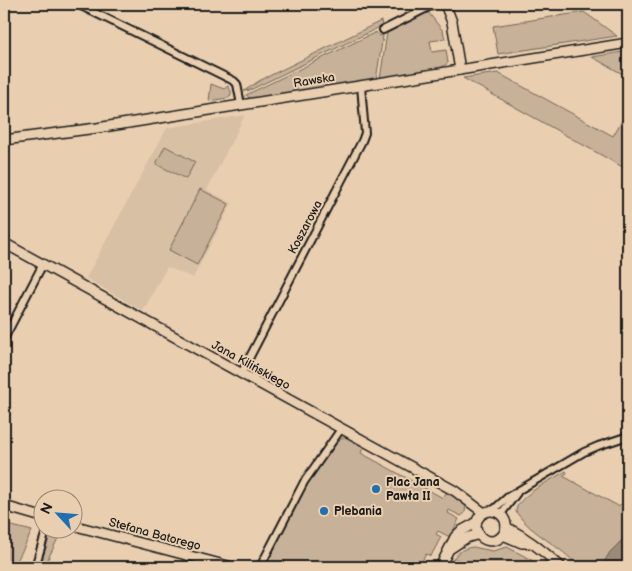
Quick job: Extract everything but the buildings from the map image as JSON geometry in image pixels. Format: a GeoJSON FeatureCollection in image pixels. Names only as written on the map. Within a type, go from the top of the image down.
{"type":"FeatureCollection","features":[{"type":"Feature","properties":{"kind":"street"},"geometry":{"type":"LineString","coordinates":[[77,4],[234,81],[237,84],[241,105]]}},
{"type":"Feature","properties":{"kind":"street"},"geometry":{"type":"LineString","coordinates":[[383,30],[435,4]]}},
{"type":"Feature","properties":{"kind":"street"},"geometry":{"type":"LineString","coordinates":[[445,4],[452,22],[460,70]]}},
{"type":"Feature","properties":{"kind":"street","name":"Rawska"},"geometry":{"type":"LineString","coordinates":[[4,140],[97,128],[628,43]]}},
{"type":"Feature","properties":{"kind":"street","name":"Koszarowa"},"geometry":{"type":"LineString","coordinates":[[241,374],[362,141],[365,133],[361,86]]}},
{"type":"Feature","properties":{"kind":"street","name":"Jana Kilińskiego"},"geometry":{"type":"LineString","coordinates":[[4,243],[492,512]]}},
{"type":"Feature","properties":{"kind":"street"},"geometry":{"type":"LineString","coordinates":[[4,339],[43,264]]}},
{"type":"Feature","properties":{"kind":"street"},"geometry":{"type":"LineString","coordinates":[[260,567],[304,482],[341,429]]}},
{"type":"Feature","properties":{"kind":"street"},"geometry":{"type":"LineString","coordinates":[[440,567],[458,533],[492,512],[509,496],[584,452],[628,436]]}},
{"type":"Feature","properties":{"kind":"street"},"geometry":{"type":"LineString","coordinates":[[4,506],[32,514]]}},
{"type":"Feature","properties":{"kind":"street"},"geometry":{"type":"LineString","coordinates":[[492,512],[505,519],[505,531]]}},
{"type":"Feature","properties":{"kind":"street"},"geometry":{"type":"LineString","coordinates":[[476,523],[479,534],[484,539],[492,541],[505,531]]}},
{"type":"Feature","properties":{"kind":"street","name":"Stefana Batorego"},"geometry":{"type":"LineString","coordinates":[[82,528],[232,567]]}},
{"type":"Feature","properties":{"kind":"street"},"geometry":{"type":"LineString","coordinates":[[505,531],[522,543],[530,543],[550,556],[562,567]]}},
{"type":"Feature","properties":{"kind":"street"},"geometry":{"type":"LineString","coordinates":[[451,548],[466,538],[479,534]]}},
{"type":"Feature","properties":{"kind":"street"},"geometry":{"type":"LineString","coordinates":[[36,567],[44,538]]}},
{"type":"Feature","properties":{"kind":"shaded area"},"geometry":{"type":"Polygon","coordinates":[[[428,12],[443,31],[445,39],[430,41],[432,52],[446,50],[448,63],[439,69],[380,79],[387,33],[428,12]]]}},
{"type":"Feature","properties":{"kind":"shaded area"},"geometry":{"type":"Polygon","coordinates":[[[584,12],[617,36],[498,54],[493,26],[584,12]]]}},
{"type":"Feature","properties":{"kind":"shaded area"},"geometry":{"type":"Polygon","coordinates":[[[381,21],[382,26],[250,90],[244,91],[259,81],[381,21]]]}},
{"type":"Feature","properties":{"kind":"shaded area"},"geometry":{"type":"Polygon","coordinates":[[[376,32],[379,36],[383,36],[376,80],[251,99],[246,95],[376,32]]]}},
{"type":"Feature","properties":{"kind":"shaded area"},"geometry":{"type":"Polygon","coordinates":[[[628,51],[628,77],[592,57],[628,51]]]}},
{"type":"Feature","properties":{"kind":"shaded area"},"geometry":{"type":"Polygon","coordinates":[[[498,73],[613,136],[628,110],[628,170],[463,78],[498,73]]]}},
{"type":"Feature","properties":{"kind":"shaded area"},"geometry":{"type":"Polygon","coordinates":[[[211,84],[224,89],[228,86],[231,96],[209,101],[211,84]]]}},
{"type":"Feature","properties":{"kind":"shaded area"},"geometry":{"type":"Polygon","coordinates":[[[245,115],[207,190],[232,203],[193,278],[167,267],[143,311],[86,278],[167,128],[245,115]]]}},
{"type":"Feature","properties":{"kind":"shaded area"},"geometry":{"type":"Polygon","coordinates":[[[165,146],[195,162],[186,179],[156,164],[165,146]]]}},
{"type":"Feature","properties":{"kind":"shaded area"},"geometry":{"type":"Polygon","coordinates":[[[200,189],[229,204],[197,265],[169,250],[200,189]]]}},
{"type":"Feature","properties":{"kind":"shaded area","name":"Plac Jana Pawła II"},"geometry":{"type":"Polygon","coordinates":[[[348,437],[364,446],[361,453],[443,498],[447,491],[462,500],[466,504],[465,513],[461,516],[449,510],[448,513],[459,519],[450,537],[438,531],[436,534],[441,537],[431,556],[426,554],[419,567],[267,567],[268,561],[306,486],[336,444],[342,438],[348,437]]]}},
{"type":"Feature","properties":{"kind":"shaded area"},"geometry":{"type":"Polygon","coordinates":[[[566,471],[567,473],[563,476],[618,506],[628,500],[628,567],[586,567],[584,565],[579,567],[563,552],[530,527],[516,512],[517,506],[528,495],[566,471]]]}},
{"type":"Feature","properties":{"kind":"shaded area"},"geometry":{"type":"Polygon","coordinates":[[[8,525],[32,531],[14,567],[4,567],[4,533],[8,525]]]}},
{"type":"Feature","properties":{"kind":"shaded area"},"geometry":{"type":"Polygon","coordinates":[[[628,534],[628,567],[601,567],[610,552],[628,534]]]}},
{"type":"Feature","properties":{"kind":"shaded area"},"geometry":{"type":"Polygon","coordinates":[[[49,538],[58,538],[44,567],[40,567],[49,538]]]}},
{"type":"Feature","properties":{"kind":"shaded area"},"geometry":{"type":"Polygon","coordinates":[[[473,547],[493,551],[507,547],[530,559],[540,567],[458,567],[462,561],[456,559],[452,565],[456,567],[448,567],[461,551],[473,547]]]}},
{"type":"Feature","properties":{"kind":"place","name":"Plac Jana Pawła II"},"geometry":{"type":"Point","coordinates":[376,489]}},
{"type":"Feature","properties":{"kind":"place","name":"Plebania"},"geometry":{"type":"Point","coordinates":[324,511]}}]}
